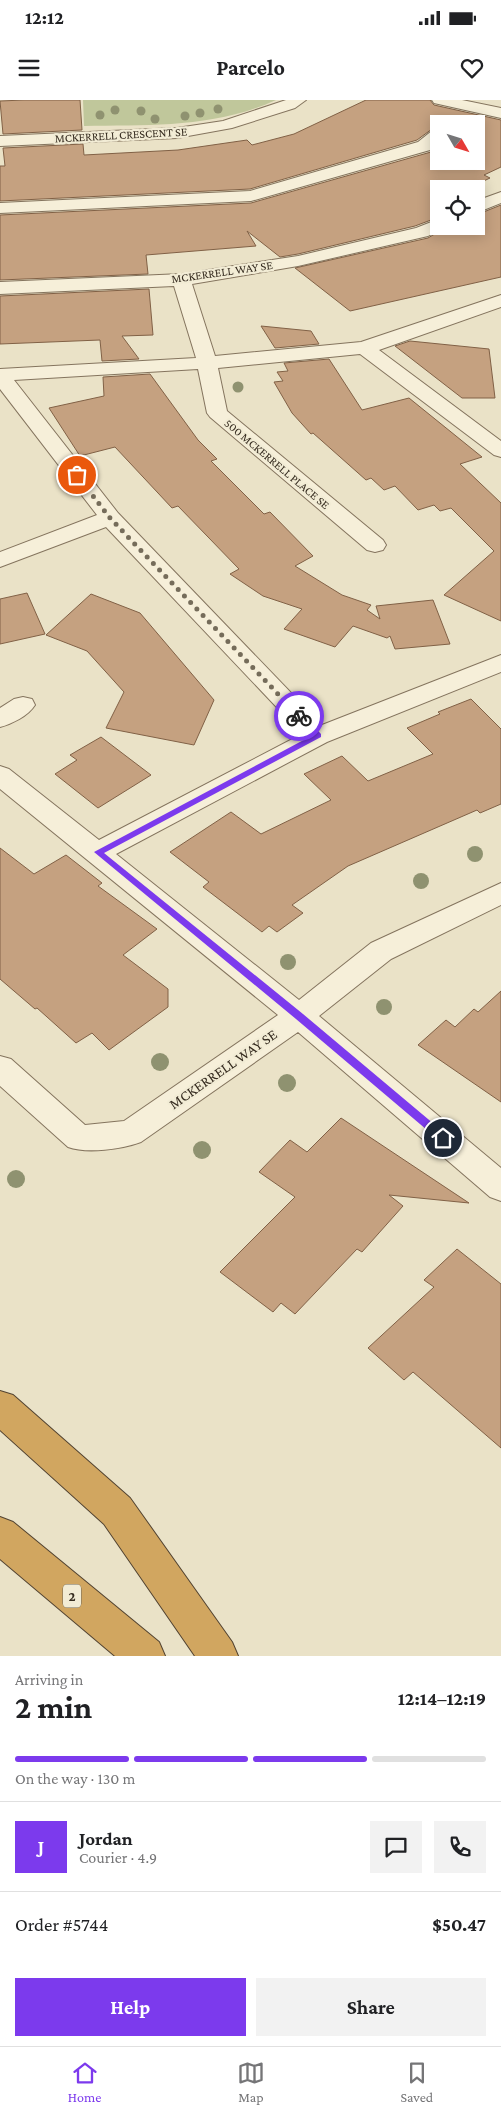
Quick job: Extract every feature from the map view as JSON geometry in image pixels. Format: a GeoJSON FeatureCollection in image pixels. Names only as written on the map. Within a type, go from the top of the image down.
{"type":"FeatureCollection","features":[{"type":"Feature","properties":{"kind":"highway"},"geometry":{"type":"LineString","coordinates":[[0,1406],[118,1511],[218,1656]]}},
{"type":"Feature","properties":{"kind":"highway","name":"2"},"geometry":{"type":"LineString","coordinates":[[0,1535],[145,1656]]}},
{"type":"Feature","properties":{"kind":"street","name":"MCKERRELL CRESCENT SE"},"geometry":{"type":"LineString","coordinates":[[0,141],[177,133],[226,125],[289,105],[298,100]]}},
{"type":"Feature","properties":{"kind":"street"},"geometry":{"type":"LineString","coordinates":[[440,100],[501,113]]}},
{"type":"Feature","properties":{"kind":"street"},"geometry":{"type":"LineString","coordinates":[[458,115],[468,106]]}},
{"type":"Feature","properties":{"kind":"street"},"geometry":{"type":"LineString","coordinates":[[0,208],[213,200],[251,196],[424,146],[430,141]]}},
{"type":"Feature","properties":{"kind":"street"},"geometry":{"type":"LineString","coordinates":[[485,204],[501,197]]}},
{"type":"Feature","properties":{"kind":"street","name":"MCKERRELL WAY SE"},"geometry":{"type":"LineString","coordinates":[[0,288],[182,280],[298,261],[422,232],[430,228]]}},
{"type":"Feature","properties":{"kind":"street","name":"500 MCKERRELL PLACE SE"},"geometry":{"type":"LineString","coordinates":[[182,280],[207,363],[217,413],[375,545]]}},
{"type":"Feature","properties":{"kind":"street"},"geometry":{"type":"LineString","coordinates":[[0,375],[207,363],[364,348],[501,301]]}},
{"type":"Feature","properties":{"kind":"street"},"geometry":{"type":"LineString","coordinates":[[364,348],[501,450]]}},
{"type":"Feature","properties":{"kind":"street"},"geometry":{"type":"LineString","coordinates":[[0,375],[110,518],[318,736]]}},
{"type":"Feature","properties":{"kind":"street"},"geometry":{"type":"LineString","coordinates":[[0,560],[110,518]]}},
{"type":"Feature","properties":{"kind":"street"},"geometry":{"type":"LineString","coordinates":[[98,852],[318,736],[501,663]]}},
{"type":"Feature","properties":{"kind":"street"},"geometry":{"type":"LineString","coordinates":[[0,719],[22,705]]}},
{"type":"Feature","properties":{"kind":"street"},"geometry":{"type":"LineString","coordinates":[[0,775],[300,1016],[501,1187]]}},
{"type":"Feature","properties":{"kind":"street","name":"MCKERRELL WAY SE"},"geometry":{"type":"LineString","coordinates":[[0,1068],[78,1138],[130,1133],[300,1016],[382,951],[501,893]]}},
{"type":"Feature","properties":{"kind":"green space"},"geometry":{"type":"Polygon","coordinates":[[[83,100],[276,100],[230,116],[206,120],[158,125],[84,126],[83,100]]]}},
{"type":"Feature","properties":{"kind":"building"},"geometry":{"type":"Polygon","coordinates":[[[80,100],[82,130],[3,134],[0,101],[80,100]]]}},
{"type":"Feature","properties":{"kind":"building"},"geometry":{"type":"Polygon","coordinates":[[[366,100],[430,100],[434,105],[479,115],[430,115],[430,130],[417,140],[250,189],[0,201],[0,166],[5,166],[3,148],[83,144],[84,155],[178,150],[247,140],[252,145],[294,134],[366,100]]]}},
{"type":"Feature","properties":{"kind":"building"},"geometry":{"type":"Polygon","coordinates":[[[485,116],[501,120],[501,167],[484,175],[490,178],[485,180],[430,180],[430,220],[415,226],[280,257],[247,231],[256,246],[146,255],[148,274],[0,280],[0,215],[251,203],[430,152],[430,170],[485,170],[485,116]]]}},
{"type":"Feature","properties":{"kind":"building"},"geometry":{"type":"Polygon","coordinates":[[[501,205],[501,277],[350,311],[295,268],[428,238],[433,235],[485,235],[485,211],[501,205]]]}},
{"type":"Feature","properties":{"kind":"building"},"geometry":{"type":"Polygon","coordinates":[[[149,289],[153,335],[122,336],[139,359],[102,361],[100,340],[0,344],[0,296],[149,289]]]}},
{"type":"Feature","properties":{"kind":"building"},"geometry":{"type":"Polygon","coordinates":[[[261,326],[311,331],[319,344],[275,348],[261,326]]]}},
{"type":"Feature","properties":{"kind":"building"},"geometry":{"type":"Polygon","coordinates":[[[410,341],[489,349],[495,398],[462,398],[395,346],[410,341]]]}},
{"type":"Feature","properties":{"kind":"building"},"geometry":{"type":"Polygon","coordinates":[[[329,359],[362,410],[409,398],[482,457],[460,464],[501,503],[501,621],[444,595],[494,551],[451,508],[440,511],[434,505],[418,510],[395,486],[384,490],[371,478],[366,480],[313,433],[311,434],[292,413],[274,382],[283,381],[277,372],[288,371],[284,363],[329,359]]]}},
{"type":"Feature","properties":{"kind":"building"},"geometry":{"type":"Polygon","coordinates":[[[150,374],[198,440],[217,459],[211,461],[264,514],[270,512],[313,556],[295,566],[342,595],[371,605],[367,610],[380,619],[376,606],[433,600],[450,644],[395,649],[390,636],[387,638],[353,626],[335,647],[284,629],[302,609],[263,596],[230,574],[239,569],[178,506],[172,508],[115,447],[80,456],[49,408],[104,396],[103,377],[150,374]]]}},
{"type":"Feature","properties":{"kind":"building"},"geometry":{"type":"Polygon","coordinates":[[[27,593],[45,634],[0,644],[0,599],[27,593]]]}},
{"type":"Feature","properties":{"kind":"building"},"geometry":{"type":"Polygon","coordinates":[[[91,594],[140,613],[214,700],[194,745],[106,728],[124,692],[87,651],[46,635],[91,594]]]}},
{"type":"Feature","properties":{"kind":"building"},"geometry":{"type":"Polygon","coordinates":[[[471,699],[501,729],[501,804],[480,813],[477,810],[348,866],[292,905],[303,913],[277,932],[269,926],[262,932],[203,887],[209,882],[170,852],[231,812],[261,834],[331,800],[304,774],[342,756],[368,781],[433,754],[407,728],[440,714],[438,712],[471,699]]]}},
{"type":"Feature","properties":{"kind":"building"},"geometry":{"type":"Polygon","coordinates":[[[101,737],[151,775],[98,808],[55,774],[77,760],[70,755],[101,737]]]}},
{"type":"Feature","properties":{"kind":"building"},"geometry":{"type":"Polygon","coordinates":[[[0,848],[34,874],[66,855],[102,883],[98,886],[157,929],[123,955],[168,989],[168,1007],[109,1050],[92,1033],[76,1043],[37,1008],[35,1009],[0,979],[0,848]]]}},
{"type":"Feature","properties":{"kind":"building"},"geometry":{"type":"Polygon","coordinates":[[[501,991],[501,1102],[418,1045],[446,1020],[455,1027],[474,1009],[478,1012],[501,991]]]}},
{"type":"Feature","properties":{"kind":"building"},"geometry":{"type":"Polygon","coordinates":[[[341,1118],[469,1203],[389,1195],[403,1206],[362,1252],[357,1249],[295,1314],[281,1303],[273,1312],[220,1272],[295,1197],[259,1172],[290,1140],[307,1152],[341,1118]]]}},
{"type":"Feature","properties":{"kind":"building"},"geometry":{"type":"Polygon","coordinates":[[[457,1249],[501,1284],[501,1448],[413,1372],[404,1380],[368,1348],[434,1287],[424,1280],[457,1249]]]}},
{"type":"Feature","properties":{"kind":"way so far"},"geometry":{"type":"LineString","coordinates":[[77,475],[110,518],[299,716]]}},
{"type":"Feature","properties":{"kind":"route"},"geometry":{"type":"LineString","coordinates":[[299,716],[318,736],[98,852],[300,1016],[443,1138]]}}]}
